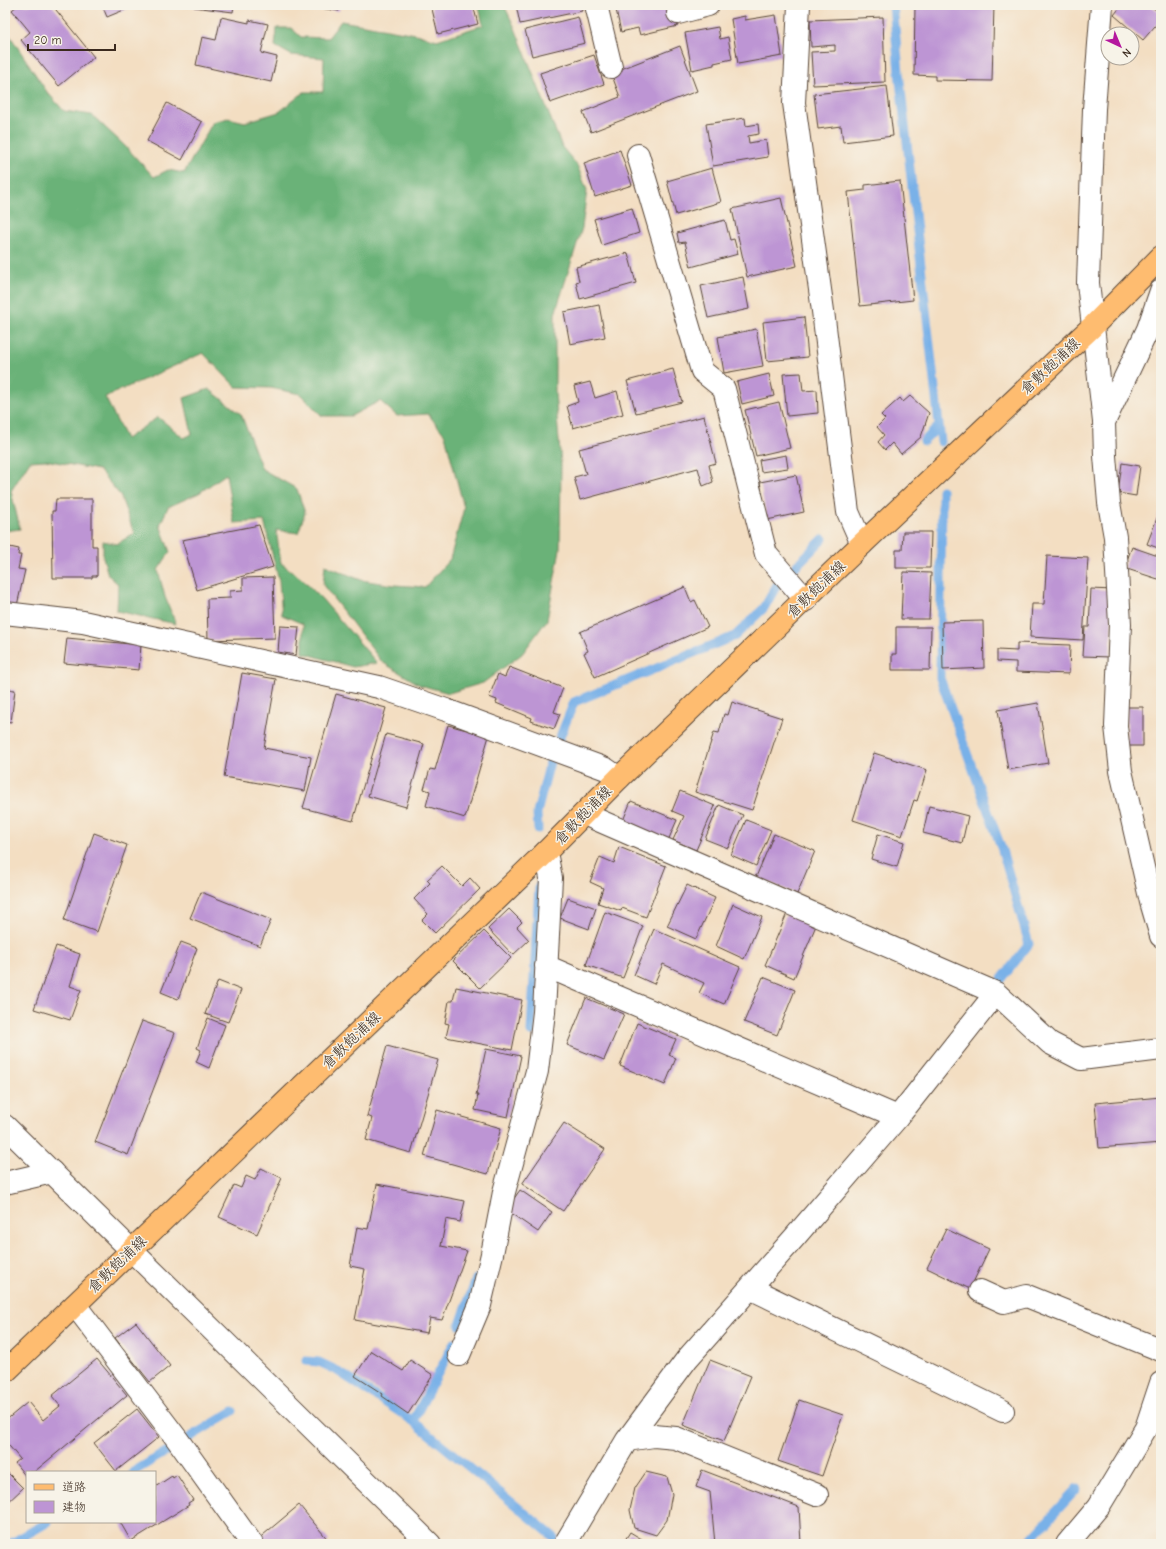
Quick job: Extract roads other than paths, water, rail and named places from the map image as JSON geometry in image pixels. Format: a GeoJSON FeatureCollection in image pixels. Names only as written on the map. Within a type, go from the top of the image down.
{"type":"FeatureCollection","features":[{"type":"Feature","properties":{"kind":"main road","name":"倉敷飽浦線"},"geometry":{"type":"LineString","coordinates":[[5,1372],[546,852],[619,778],[806,600],[862,544],[1092,326],[1156,262]]}},
{"type":"Feature","properties":{"kind":"street"},"geometry":{"type":"LineString","coordinates":[[596,5],[611,67]]}},
{"type":"Feature","properties":{"kind":"street"},"geometry":{"type":"LineString","coordinates":[[678,13],[708,5]]}},
{"type":"Feature","properties":{"kind":"street"},"geometry":{"type":"LineString","coordinates":[[799,5],[794,103],[823,311],[848,512],[862,544]]}},
{"type":"Feature","properties":{"kind":"street"},"geometry":{"type":"LineString","coordinates":[[1102,5],[1094,108],[1088,283],[1104,422],[1109,503],[1115,536],[1120,624],[1117,734],[1121,771],[1151,902],[1161,936]]}},
{"type":"Feature","properties":{"kind":"street"},"geometry":{"type":"LineString","coordinates":[[638,155],[702,371],[724,389],[766,554],[806,600]]}},
{"type":"Feature","properties":{"kind":"street"},"geometry":{"type":"LineString","coordinates":[[1104,422],[1148,329],[1161,290],[1156,262]]}},
{"type":"Feature","properties":{"kind":"street"},"geometry":{"type":"LineString","coordinates":[[5,613],[82,622],[379,687],[606,769],[619,778]]}},
{"type":"Feature","properties":{"kind":"street"},"geometry":{"type":"LineString","coordinates":[[584,814],[996,993],[1050,1043],[1081,1059],[1161,1049]]}},
{"type":"Feature","properties":{"kind":"street"},"geometry":{"type":"LineString","coordinates":[[459,1356],[480,1305],[504,1192],[537,1071],[544,1012],[551,878],[546,852]]}},
{"type":"Feature","properties":{"kind":"street"},"geometry":{"type":"LineString","coordinates":[[546,966],[898,1117]]}},
{"type":"Feature","properties":{"kind":"street"},"geometry":{"type":"LineString","coordinates":[[566,1544],[627,1440],[687,1359],[898,1117],[996,993]]}},
{"type":"Feature","properties":{"kind":"street"},"geometry":{"type":"LineString","coordinates":[[5,1126],[430,1544]]}},
{"type":"Feature","properties":{"kind":"street"},"geometry":{"type":"LineString","coordinates":[[5,1183],[52,1172]]}},
{"type":"Feature","properties":{"kind":"street"},"geometry":{"type":"LineString","coordinates":[[750,1288],[1003,1411]]}},
{"type":"Feature","properties":{"kind":"street"},"geometry":{"type":"LineString","coordinates":[[980,1291],[1004,1302],[1027,1296],[1161,1350]]}},
{"type":"Feature","properties":{"kind":"street"},"geometry":{"type":"LineString","coordinates":[[74,1305],[180,1444],[252,1544]]}},
{"type":"Feature","properties":{"kind":"street"},"geometry":{"type":"LineString","coordinates":[[1067,1544],[1099,1506],[1146,1428],[1161,1383]]}},
{"type":"Feature","properties":{"kind":"street"},"geometry":{"type":"LineString","coordinates":[[627,1440],[654,1436],[676,1438],[817,1495]]}},
{"type":"Feature","properties":{"kind":"waterway"},"geometry":{"type":"LineString","coordinates":[[893,5],[899,72],[941,442]]}},
{"type":"Feature","properties":{"kind":"waterway"},"geometry":{"type":"LineString","coordinates":[[924,441],[939,426]]}},
{"type":"Feature","properties":{"kind":"waterway"},"geometry":{"type":"LineString","coordinates":[[942,490],[940,678],[1002,850],[1029,944],[1001,980]]}},
{"type":"Feature","properties":{"kind":"waterway"},"geometry":{"type":"LineString","coordinates":[[538,829],[537,813],[550,762],[574,702],[735,636],[764,608],[777,585],[823,539]]}},
{"type":"Feature","properties":{"kind":"waterway"},"geometry":{"type":"LineString","coordinates":[[531,1032],[539,886]]}},
{"type":"Feature","properties":{"kind":"waterway"},"geometry":{"type":"LineString","coordinates":[[460,1325],[476,1279]]}},
{"type":"Feature","properties":{"kind":"waterway"},"geometry":{"type":"LineString","coordinates":[[454,1343],[413,1421],[554,1537]]}},
{"type":"Feature","properties":{"kind":"waterway"},"geometry":{"type":"LineString","coordinates":[[306,1361],[319,1362],[336,1370],[413,1421]]}},
{"type":"Feature","properties":{"kind":"waterway"},"geometry":{"type":"LineString","coordinates":[[135,1471],[233,1411]]}},
{"type":"Feature","properties":{"kind":"waterway"},"geometry":{"type":"LineString","coordinates":[[1026,1544],[1077,1489]]}},
{"type":"Feature","properties":{"kind":"waterway"},"geometry":{"type":"LineString","coordinates":[[10,1544],[46,1523]]}}]}
